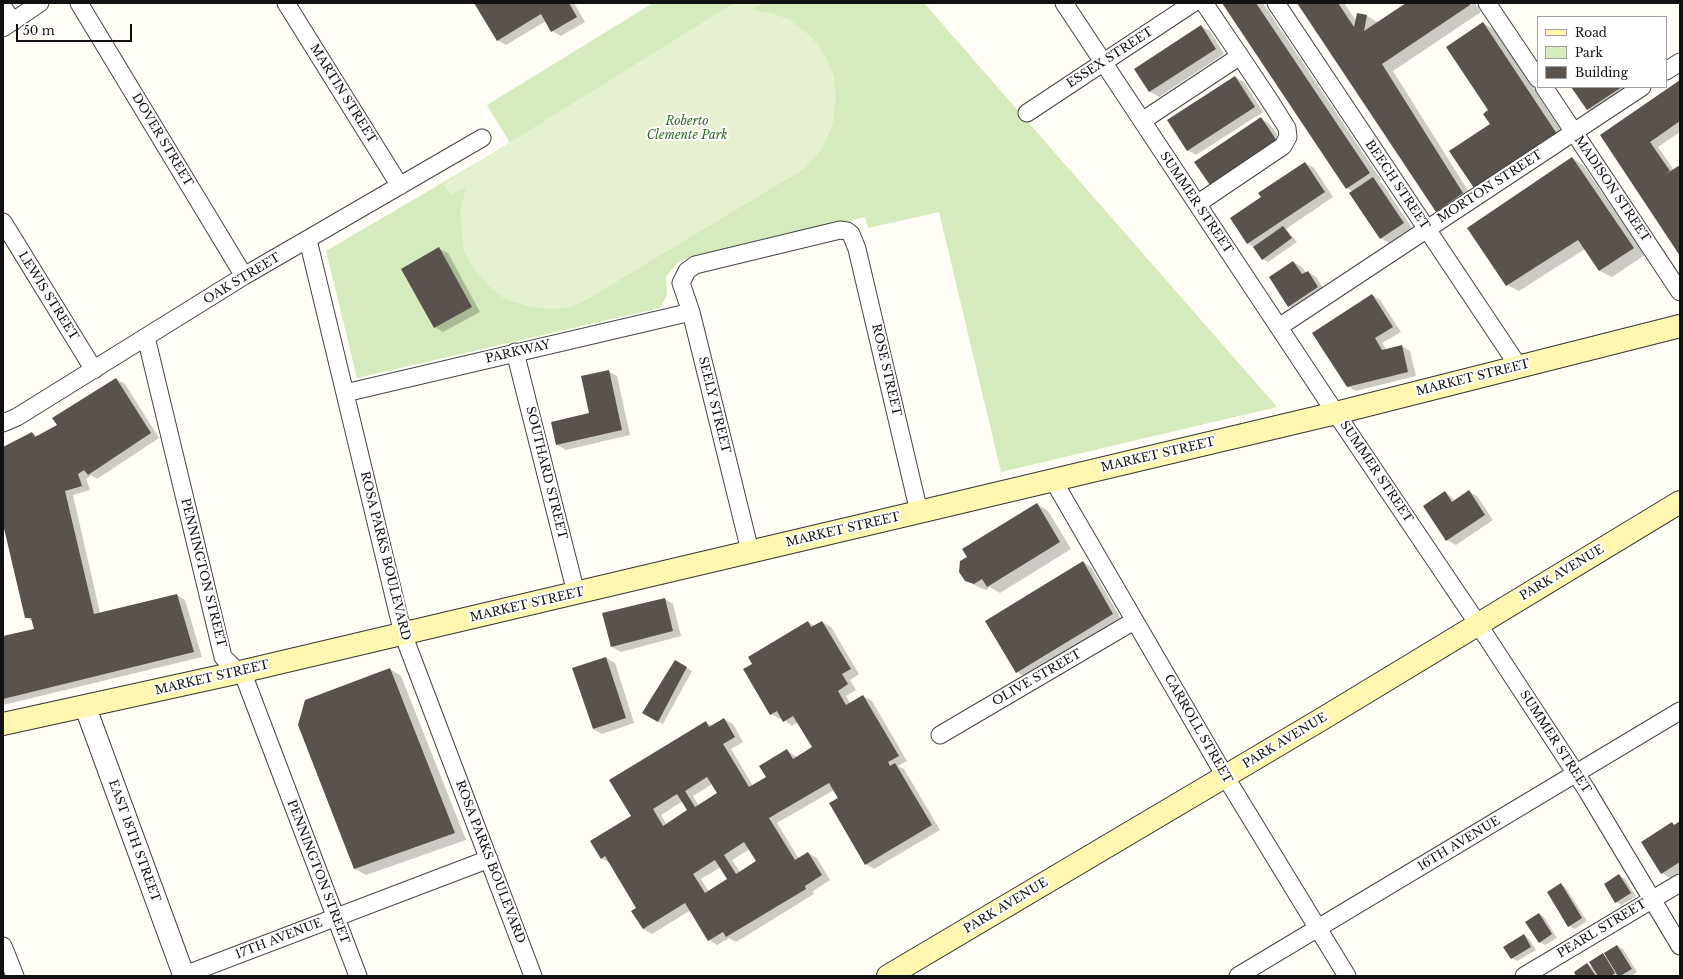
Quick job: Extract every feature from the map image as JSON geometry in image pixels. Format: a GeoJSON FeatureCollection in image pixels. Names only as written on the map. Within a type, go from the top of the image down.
{"type":"FeatureCollection","features":[{"type":"Feature","properties":{"kind":"main road","name":"MARKET STREET"},"geometry":{"type":"LineString","coordinates":[[3,724],[240,672],[919,512],[1336,413],[1680,326]]}},
{"type":"Feature","properties":{"kind":"main road","name":"PARK AVENUE"},"geometry":{"type":"LineString","coordinates":[[888,976],[1225,776],[1680,502]]}},
{"type":"Feature","properties":{"kind":"street"},"geometry":{"type":"LineString","coordinates":[[3,7],[8,25],[40,3]]}},
{"type":"Feature","properties":{"kind":"street","name":"DOVER STREET"},"geometry":{"type":"LineString","coordinates":[[79,3],[244,276]]}},
{"type":"Feature","properties":{"kind":"street","name":"MARTIN STREET"},"geometry":{"type":"LineString","coordinates":[[286,3],[400,186]]}},
{"type":"Feature","properties":{"kind":"street","name":"SUMMER STREET"},"geometry":{"type":"LineString","coordinates":[[1064,3],[1576,773],[1680,946]]}},
{"type":"Feature","properties":{"kind":"street","name":"ESSEX STREET"},"geometry":{"type":"LineString","coordinates":[[1027,113],[1193,3]]}},
{"type":"Feature","properties":{"kind":"street"},"geometry":{"type":"LineString","coordinates":[[1197,204],[1283,146],[1288,137],[1287,128],[1204,3]]}},
{"type":"Feature","properties":{"kind":"street","name":"BEECH STREET"},"geometry":{"type":"LineString","coordinates":[[1276,3],[1519,367]]}},
{"type":"Feature","properties":{"kind":"street"},"geometry":{"type":"LineString","coordinates":[[1487,3],[1537,78]]}},
{"type":"Feature","properties":{"kind":"street"},"geometry":{"type":"LineString","coordinates":[[1142,121],[1240,56]]}},
{"type":"Feature","properties":{"kind":"street"},"geometry":{"type":"LineString","coordinates":[[1667,70],[1680,62]]}},
{"type":"Feature","properties":{"kind":"street","name":"MADISON STREET"},"geometry":{"type":"LineString","coordinates":[[1545,88],[1680,292]]}},
{"type":"Feature","properties":{"kind":"street","name":"MORTON STREET"},"geometry":{"type":"LineString","coordinates":[[1279,327],[1640,88]]}},
{"type":"Feature","properties":{"kind":"street","name":"OAK STREET"},"geometry":{"type":"LineString","coordinates":[[3,423],[17,417],[244,276],[482,138]]}},
{"type":"Feature","properties":{"kind":"street","name":"LEWIS STREET"},"geometry":{"type":"LineString","coordinates":[[3,222],[94,370]]}},
{"type":"Feature","properties":{"kind":"street","name":"ROSE STREET"},"geometry":{"type":"LineString","coordinates":[[695,265],[840,230],[851,234],[857,249],[919,512]]}},
{"type":"Feature","properties":{"kind":"street","name":"ROSA PARKS BOULEVARD"},"geometry":{"type":"LineString","coordinates":[[308,240],[403,634],[533,976]]}},
{"type":"Feature","properties":{"kind":"street","name":"SEELY STREET"},"geometry":{"type":"LineString","coordinates":[[695,265],[686,271],[681,283],[691,312],[750,551]]}},
{"type":"Feature","properties":{"kind":"street","name":"PARKWAY"},"geometry":{"type":"LineString","coordinates":[[345,393],[691,312]]}},
{"type":"Feature","properties":{"kind":"street","name":"PENNINGTON STREET"},"geometry":{"type":"LineString","coordinates":[[146,337],[224,656],[229,664],[240,672],[245,679],[358,976]]}},
{"type":"Feature","properties":{"kind":"street","name":"SOUTHARD STREET"},"geometry":{"type":"LineString","coordinates":[[515,352],[576,593]]}},
{"type":"Feature","properties":{"kind":"street","name":"CARROLL STREET"},"geometry":{"type":"LineString","coordinates":[[1053,480],[1225,776],[1347,976]]}},
{"type":"Feature","properties":{"kind":"street","name":"OLIVE STREET"},"geometry":{"type":"LineString","coordinates":[[940,735],[1134,621]]}},
{"type":"Feature","properties":{"kind":"street","name":"EAST 18TH STREET"},"geometry":{"type":"LineString","coordinates":[[85,706],[183,976]]}},
{"type":"Feature","properties":{"kind":"street","name":"16TH AVENUE"},"geometry":{"type":"LineString","coordinates":[[1238,976],[1680,711]]}},
{"type":"Feature","properties":{"kind":"street","name":"17TH AVENUE"},"geometry":{"type":"LineString","coordinates":[[183,976],[489,860]]}},
{"type":"Feature","properties":{"kind":"street","name":"PEARL STREET"},"geometry":{"type":"LineString","coordinates":[[1524,976],[1680,883]]}},
{"type":"Feature","properties":{"kind":"street"},"geometry":{"type":"LineString","coordinates":[[3,946],[15,976]]}},
{"type":"Feature","properties":{"kind":"green space","name":"Roberto Clemente Park"},"geometry":{"type":"Polygon","coordinates":[[[653,3],[924,3],[1277,407],[1001,472],[939,212],[868,228],[865,217],[690,257],[676,264],[666,277],[667,295],[660,308],[357,378],[326,251],[510,143],[487,105],[653,3]]]}},
{"type":"Feature","properties":{"kind":"green space"},"geometry":{"type":"Polygon","coordinates":[[[734,3],[763,3],[752,10],[772,13],[790,20],[808,34],[819,46],[827,59],[834,77],[836,97],[833,124],[821,150],[804,169],[581,303],[567,308],[551,309],[532,307],[502,297],[475,271],[464,252],[460,213],[466,187],[451,194],[443,184],[734,3]]]}},
{"type":"Feature","properties":{"kind":"building"},"geometry":{"type":"Polygon","coordinates":[[[474,3],[569,3],[577,17],[551,32],[541,14],[497,41],[474,3]]]}},
{"type":"Feature","properties":{"kind":"building"},"geometry":{"type":"Polygon","coordinates":[[[1222,3],[1256,3],[1370,173],[1346,189],[1222,3]]]}},
{"type":"Feature","properties":{"kind":"building"},"geometry":{"type":"Polygon","coordinates":[[[1297,3],[1338,3],[1354,27],[1357,13],[1367,15],[1364,31],[1406,3],[1469,3],[1470,5],[1382,64],[1463,193],[1436,212],[1297,3]]]}},
{"type":"Feature","properties":{"kind":"building"},"geometry":{"type":"Polygon","coordinates":[[[1483,22],[1557,134],[1474,188],[1449,151],[1490,124],[1483,114],[1488,110],[1446,47],[1483,22]]]}},
{"type":"Feature","properties":{"kind":"building"},"geometry":{"type":"Polygon","coordinates":[[[1201,25],[1216,49],[1149,92],[1134,69],[1201,25]]]}},
{"type":"Feature","properties":{"kind":"building"},"geometry":{"type":"Polygon","coordinates":[[[1235,76],[1255,107],[1187,151],[1167,120],[1235,76]]]}},
{"type":"Feature","properties":{"kind":"building"},"geometry":{"type":"Polygon","coordinates":[[[1680,80],[1680,121],[1650,142],[1670,171],[1663,176],[1680,165],[1680,256],[1600,135],[1680,80]]]}},
{"type":"Feature","properties":{"kind":"building"},"geometry":{"type":"Polygon","coordinates":[[[1572,88],[1620,88],[1587,110],[1572,88]]]}},
{"type":"Feature","properties":{"kind":"building"},"geometry":{"type":"Polygon","coordinates":[[[1261,117],[1277,141],[1210,185],[1194,162],[1261,117]]]}},
{"type":"Feature","properties":{"kind":"building"},"geometry":{"type":"Polygon","coordinates":[[[1572,157],[1634,248],[1599,271],[1578,240],[1506,286],[1467,228],[1572,157]]]}},
{"type":"Feature","properties":{"kind":"building"},"geometry":{"type":"Polygon","coordinates":[[[1305,162],[1325,192],[1247,244],[1230,218],[1261,197],[1258,193],[1305,162]]]}},
{"type":"Feature","properties":{"kind":"building"},"geometry":{"type":"Polygon","coordinates":[[[1373,177],[1404,223],[1380,239],[1349,193],[1373,177]]]}},
{"type":"Feature","properties":{"kind":"building"},"geometry":{"type":"Polygon","coordinates":[[[1283,226],[1292,238],[1262,260],[1253,247],[1283,226]]]}},
{"type":"Feature","properties":{"kind":"building"},"geometry":{"type":"Polygon","coordinates":[[[439,247],[472,307],[434,328],[401,269],[439,247]]]}},
{"type":"Feature","properties":{"kind":"building"},"geometry":{"type":"Polygon","coordinates":[[[1293,261],[1302,274],[1308,271],[1318,287],[1288,307],[1269,277],[1293,261]]]}},
{"type":"Feature","properties":{"kind":"building"},"geometry":{"type":"Polygon","coordinates":[[[1372,294],[1393,327],[1375,338],[1382,350],[1402,345],[1408,372],[1347,387],[1312,333],[1372,294]]]}},
{"type":"Feature","properties":{"kind":"building"},"geometry":{"type":"Polygon","coordinates":[[[609,370],[622,430],[556,445],[551,422],[589,413],[581,376],[609,370]]]}},
{"type":"Feature","properties":{"kind":"building"},"geometry":{"type":"Polygon","coordinates":[[[116,378],[151,433],[88,475],[84,470],[78,474],[82,486],[65,491],[94,614],[177,594],[194,652],[3,699],[3,636],[34,629],[31,618],[25,618],[3,524],[3,447],[32,432],[35,437],[57,425],[52,418],[116,378]]]}},
{"type":"Feature","properties":{"kind":"building"},"geometry":{"type":"Polygon","coordinates":[[[1469,490],[1485,515],[1446,541],[1423,506],[1445,491],[1452,502],[1469,490]]]}},
{"type":"Feature","properties":{"kind":"building"},"geometry":{"type":"Polygon","coordinates":[[[1037,503],[1060,542],[987,587],[982,579],[974,584],[965,581],[959,572],[960,561],[967,557],[962,549],[1037,503]]]}},
{"type":"Feature","properties":{"kind":"building"},"geometry":{"type":"Polygon","coordinates":[[[1083,561],[1113,614],[1016,673],[985,621],[1083,561]]]}},
{"type":"Feature","properties":{"kind":"building"},"geometry":{"type":"Polygon","coordinates":[[[665,598],[673,631],[611,647],[602,613],[665,598]]]}},
{"type":"Feature","properties":{"kind":"building"},"geometry":{"type":"Polygon","coordinates":[[[808,621],[811,627],[822,621],[851,669],[842,674],[848,684],[838,691],[846,705],[863,695],[899,756],[888,762],[890,766],[895,763],[932,825],[865,865],[829,803],[838,798],[829,783],[769,818],[795,860],[808,852],[822,875],[805,886],[806,889],[726,937],[723,932],[708,941],[685,903],[643,929],[631,911],[636,908],[605,856],[601,859],[590,841],[631,816],[609,780],[706,721],[709,727],[724,718],[735,737],[723,744],[749,787],[766,777],[759,766],[787,749],[793,759],[812,747],[793,716],[783,722],[777,711],[770,715],[743,669],[752,664],[748,657],[808,621]],[[707,777],[685,791],[695,807],[717,793],[707,777]],[[677,794],[653,809],[663,826],[687,810],[677,794]],[[744,842],[724,855],[736,874],[756,861],[744,842]],[[715,860],[693,874],[705,893],[727,879],[715,860]]]}},
{"type":"Feature","properties":{"kind":"building"},"geometry":{"type":"Polygon","coordinates":[[[606,657],[626,718],[593,729],[572,668],[606,657]]]}},
{"type":"Feature","properties":{"kind":"building"},"geometry":{"type":"Polygon","coordinates":[[[675,660],[687,667],[658,722],[642,713],[675,660]]]}},
{"type":"Feature","properties":{"kind":"building"},"geometry":{"type":"Polygon","coordinates":[[[390,668],[455,833],[354,869],[298,725],[305,700],[390,668]]]}},
{"type":"Feature","properties":{"kind":"building"},"geometry":{"type":"Polygon","coordinates":[[[1680,821],[1680,862],[1661,874],[1641,842],[1672,822],[1674,825],[1680,821]]]}},
{"type":"Feature","properties":{"kind":"building"},"geometry":{"type":"Polygon","coordinates":[[[1619,874],[1631,893],[1615,903],[1604,884],[1619,874]]]}},
{"type":"Feature","properties":{"kind":"building"},"geometry":{"type":"Polygon","coordinates":[[[1561,883],[1582,918],[1568,927],[1547,892],[1561,883]]]}},
{"type":"Feature","properties":{"kind":"building"},"geometry":{"type":"Polygon","coordinates":[[[1539,913],[1552,934],[1539,943],[1525,922],[1539,913]]]}},
{"type":"Feature","properties":{"kind":"building"},"geometry":{"type":"Polygon","coordinates":[[[1524,934],[1531,947],[1511,959],[1503,947],[1524,934]]]}},
{"type":"Feature","properties":{"kind":"building"},"geometry":{"type":"Polygon","coordinates":[[[1617,945],[1632,969],[1620,976],[1618,976],[1604,953],[1617,945]]]}},
{"type":"Feature","properties":{"kind":"building"},"geometry":{"type":"Polygon","coordinates":[[[1603,953],[1615,973],[1611,976],[1598,976],[1589,962],[1603,953]]]}},
{"type":"Feature","properties":{"kind":"building"},"geometry":{"type":"Polygon","coordinates":[[[1587,963],[1596,976],[1576,976],[1574,972],[1587,963]]]}}]}
